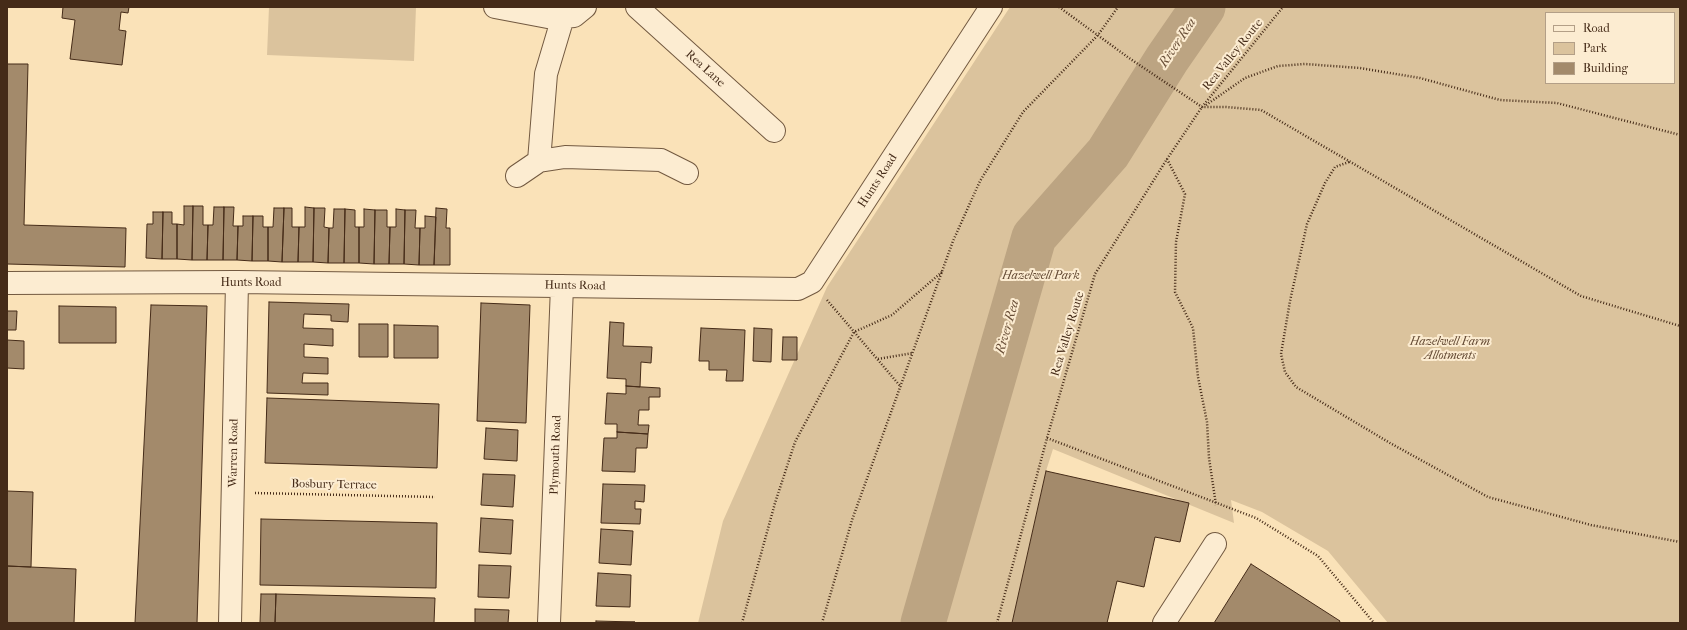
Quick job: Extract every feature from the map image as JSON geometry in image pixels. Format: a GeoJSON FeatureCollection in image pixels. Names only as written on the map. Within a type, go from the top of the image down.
{"type":"FeatureCollection","features":[{"type":"Feature","properties":{"kind":"street"},"geometry":{"type":"LineString","coordinates":[[495,7],[553,18],[574,16],[585,7]]}},
{"type":"Feature","properties":{"kind":"street","name":"Rea Lane"},"geometry":{"type":"LineString","coordinates":[[637,7],[774,131]]}},
{"type":"Feature","properties":{"kind":"street","name":"Hunts Road"},"geometry":{"type":"LineString","coordinates":[[7,283],[237,282],[798,289],[812,282],[991,7]]}},
{"type":"Feature","properties":{"kind":"street"},"geometry":{"type":"LineString","coordinates":[[540,161],[546,74],[563,17]]}},
{"type":"Feature","properties":{"kind":"street"},"geometry":{"type":"LineString","coordinates":[[517,176],[540,161],[565,157],[660,160],[687,173]]}},
{"type":"Feature","properties":{"kind":"street","name":"Warren Road"},"geometry":{"type":"LineString","coordinates":[[230,623],[237,282]]}},
{"type":"Feature","properties":{"kind":"street","name":"Plymouth Road"},"geometry":{"type":"LineString","coordinates":[[549,623],[562,286]]}},
{"type":"Feature","properties":{"kind":"street"},"geometry":{"type":"LineString","coordinates":[[1164,623],[1215,544]]}},
{"type":"Feature","properties":{"kind":"path"},"geometry":{"type":"LineString","coordinates":[[1059,7],[1129,58],[1202,108],[1226,107],[1261,110],[1581,296],[1680,326]]}},
{"type":"Feature","properties":{"kind":"path"},"geometry":{"type":"LineString","coordinates":[[822,623],[852,520],[953,241],[980,181],[1023,112],[1098,35],[1118,7]]}},
{"type":"Feature","properties":{"kind":"path","name":"Rea Valley Route"},"geometry":{"type":"LineString","coordinates":[[997,623],[1047,438],[1095,274],[1167,159],[1202,108],[1283,7]]}},
{"type":"Feature","properties":{"kind":"path"},"geometry":{"type":"LineString","coordinates":[[1202,108],[1245,78],[1278,66],[1306,64],[1360,68],[1420,78],[1500,100],[1557,103],[1680,135]]}},
{"type":"Feature","properties":{"kind":"path"},"geometry":{"type":"LineString","coordinates":[[1167,159],[1185,194],[1176,242],[1175,292],[1193,328],[1198,377],[1207,422],[1209,458],[1216,504]]}},
{"type":"Feature","properties":{"kind":"path"},"geometry":{"type":"LineString","coordinates":[[1349,162],[1335,167],[1325,183],[1307,224],[1290,301],[1281,354],[1285,372],[1296,387],[1390,443],[1488,497],[1591,525],[1680,542]]}},
{"type":"Feature","properties":{"kind":"path"},"geometry":{"type":"LineString","coordinates":[[742,623],[773,510],[795,442],[854,332],[892,315],[942,272]]}},
{"type":"Feature","properties":{"kind":"path"},"geometry":{"type":"LineString","coordinates":[[812,282],[901,387]]}},
{"type":"Feature","properties":{"kind":"path"},"geometry":{"type":"LineString","coordinates":[[877,359],[913,353]]}},
{"type":"Feature","properties":{"kind":"path"},"geometry":{"type":"LineString","coordinates":[[1047,438],[1216,504],[1256,518],[1318,556],[1374,623]]}},
{"type":"Feature","properties":{"kind":"path","name":"Bosbury Terrace"},"geometry":{"type":"LineString","coordinates":[[233,492],[435,497]]}},
{"type":"Feature","properties":{"kind":"green space"},"geometry":{"type":"Polygon","coordinates":[[[269,7],[416,7],[414,61],[267,55],[269,7]]]}},
{"type":"Feature","properties":{"kind":"green space"},"geometry":{"type":"Polygon","coordinates":[[[1010,7],[1680,7],[1680,623],[1388,623],[1328,551],[1262,512],[1231,500],[1234,523],[1053,449],[1046,471],[1012,623],[698,623],[723,521],[827,287],[1010,7]]]}},
{"type":"Feature","properties":{"kind":"building"},"geometry":{"type":"Polygon","coordinates":[[[63,7],[129,7],[128,13],[121,12],[119,30],[126,31],[122,65],[70,59],[75,20],[62,18],[63,7]]]}},
{"type":"Feature","properties":{"kind":"building"},"geometry":{"type":"Polygon","coordinates":[[[7,64],[28,64],[24,225],[126,228],[125,267],[7,264],[7,64]]]}},
{"type":"Feature","properties":{"kind":"building"},"geometry":{"type":"Polygon","coordinates":[[[184,206],[193,206],[192,260],[177,259],[177,224],[184,225],[184,206]]]}},
{"type":"Feature","properties":{"kind":"building"},"geometry":{"type":"Polygon","coordinates":[[[193,206],[203,206],[203,225],[208,225],[207,260],[192,260],[193,206]]]}},
{"type":"Feature","properties":{"kind":"building"},"geometry":{"type":"Polygon","coordinates":[[[214,207],[224,207],[223,260],[207,260],[208,225],[213,225],[214,207]]]}},
{"type":"Feature","properties":{"kind":"building"},"geometry":{"type":"Polygon","coordinates":[[[224,207],[234,207],[233,226],[238,226],[237,260],[223,260],[224,207]]]}},
{"type":"Feature","properties":{"kind":"building"},"geometry":{"type":"Polygon","coordinates":[[[305,207],[314,208],[313,262],[298,262],[299,227],[305,227],[305,207]]]}},
{"type":"Feature","properties":{"kind":"building"},"geometry":{"type":"Polygon","coordinates":[[[274,208],[284,208],[282,262],[268,261],[268,227],[273,227],[274,208]]]}},
{"type":"Feature","properties":{"kind":"building"},"geometry":{"type":"Polygon","coordinates":[[[284,208],[292,208],[292,227],[299,227],[298,262],[282,262],[284,208]]]}},
{"type":"Feature","properties":{"kind":"building"},"geometry":{"type":"Polygon","coordinates":[[[314,208],[325,208],[324,227],[329,228],[328,263],[313,262],[314,208]]]}},
{"type":"Feature","properties":{"kind":"building"},"geometry":{"type":"Polygon","coordinates":[[[436,208],[447,209],[446,228],[450,228],[450,265],[434,265],[436,208]]]}},
{"type":"Feature","properties":{"kind":"building"},"geometry":{"type":"Polygon","coordinates":[[[334,209],[345,209],[344,263],[328,263],[329,228],[333,228],[334,209]]]}},
{"type":"Feature","properties":{"kind":"building"},"geometry":{"type":"Polygon","coordinates":[[[345,209],[355,210],[355,227],[359,227],[359,263],[344,263],[345,209]]]}},
{"type":"Feature","properties":{"kind":"building"},"geometry":{"type":"Polygon","coordinates":[[[364,209],[375,210],[374,264],[359,263],[359,227],[364,227],[364,209]]]}},
{"type":"Feature","properties":{"kind":"building"},"geometry":{"type":"Polygon","coordinates":[[[396,209],[405,210],[404,264],[389,264],[390,227],[396,227],[396,209]]]}},
{"type":"Feature","properties":{"kind":"building"},"geometry":{"type":"Polygon","coordinates":[[[375,210],[387,210],[387,227],[390,227],[389,264],[374,264],[375,210]]]}},
{"type":"Feature","properties":{"kind":"building"},"geometry":{"type":"Polygon","coordinates":[[[405,210],[416,210],[415,228],[420,228],[419,265],[404,264],[405,210]]]}},
{"type":"Feature","properties":{"kind":"building"},"geometry":{"type":"Polygon","coordinates":[[[153,212],[163,212],[162,259],[146,258],[147,224],[153,224],[153,212]]]}},
{"type":"Feature","properties":{"kind":"building"},"geometry":{"type":"Polygon","coordinates":[[[163,212],[172,212],[172,224],[177,224],[177,259],[162,259],[163,212]]]}},
{"type":"Feature","properties":{"kind":"building"},"geometry":{"type":"Polygon","coordinates":[[[243,216],[253,216],[252,261],[237,260],[238,226],[243,226],[243,216]]]}},
{"type":"Feature","properties":{"kind":"building"},"geometry":{"type":"Polygon","coordinates":[[[253,216],[263,216],[263,227],[268,227],[268,261],[252,261],[253,216]]]}},
{"type":"Feature","properties":{"kind":"building"},"geometry":{"type":"Polygon","coordinates":[[[425,216],[436,217],[434,265],[419,265],[420,228],[425,228],[425,216]]]}},
{"type":"Feature","properties":{"kind":"building"},"geometry":{"type":"Polygon","coordinates":[[[269,302],[349,304],[348,322],[331,321],[331,315],[304,314],[303,328],[333,329],[333,346],[304,344],[304,357],[328,358],[328,374],[303,373],[302,383],[328,383],[328,395],[267,393],[269,302]]]}},
{"type":"Feature","properties":{"kind":"building"},"geometry":{"type":"Polygon","coordinates":[[[481,303],[530,305],[526,423],[477,421],[481,303]]]}},
{"type":"Feature","properties":{"kind":"building"},"geometry":{"type":"Polygon","coordinates":[[[151,305],[207,306],[197,623],[135,623],[151,305]]]}},
{"type":"Feature","properties":{"kind":"building"},"geometry":{"type":"Polygon","coordinates":[[[59,306],[116,307],[116,343],[59,343],[59,306]]]}},
{"type":"Feature","properties":{"kind":"building"},"geometry":{"type":"Polygon","coordinates":[[[7,311],[17,311],[16,330],[7,330],[7,311]]]}},
{"type":"Feature","properties":{"kind":"building"},"geometry":{"type":"Polygon","coordinates":[[[610,322],[624,323],[623,346],[652,347],[651,363],[641,362],[640,387],[626,386],[626,379],[607,378],[610,322]]]}},
{"type":"Feature","properties":{"kind":"building"},"geometry":{"type":"Polygon","coordinates":[[[359,324],[388,324],[388,357],[359,357],[359,324]]]}},
{"type":"Feature","properties":{"kind":"building"},"geometry":{"type":"Polygon","coordinates":[[[394,325],[438,326],[438,358],[394,358],[394,325]]]}},
{"type":"Feature","properties":{"kind":"building"},"geometry":{"type":"Polygon","coordinates":[[[701,328],[745,330],[743,381],[726,381],[727,370],[709,370],[709,361],[699,361],[701,328]]]}},
{"type":"Feature","properties":{"kind":"building"},"geometry":{"type":"Polygon","coordinates":[[[754,328],[772,329],[771,362],[753,361],[754,328]]]}},
{"type":"Feature","properties":{"kind":"building"},"geometry":{"type":"Polygon","coordinates":[[[783,337],[797,337],[797,360],[782,360],[783,337]]]}},
{"type":"Feature","properties":{"kind":"building"},"geometry":{"type":"Polygon","coordinates":[[[7,340],[24,341],[24,369],[7,368],[7,340]]]}},
{"type":"Feature","properties":{"kind":"building"},"geometry":{"type":"Polygon","coordinates":[[[626,386],[660,388],[660,397],[649,397],[649,410],[639,410],[638,425],[649,425],[648,434],[617,432],[617,424],[605,424],[607,393],[626,394],[626,386]]]}},
{"type":"Feature","properties":{"kind":"building"},"geometry":{"type":"Polygon","coordinates":[[[267,398],[439,404],[437,468],[265,463],[267,398]]]}},
{"type":"Feature","properties":{"kind":"building"},"geometry":{"type":"Polygon","coordinates":[[[486,428],[518,430],[517,461],[484,459],[486,428]]]}},
{"type":"Feature","properties":{"kind":"building"},"geometry":{"type":"Polygon","coordinates":[[[617,432],[648,434],[647,448],[636,448],[635,472],[602,471],[604,438],[617,438],[617,432]]]}},
{"type":"Feature","properties":{"kind":"building"},"geometry":{"type":"Polygon","coordinates":[[[1046,471],[1189,503],[1180,542],[1155,537],[1144,587],[1117,581],[1107,623],[1012,623],[1046,471]]]}},
{"type":"Feature","properties":{"kind":"building"},"geometry":{"type":"Polygon","coordinates":[[[483,474],[515,475],[513,507],[481,505],[483,474]]]}},
{"type":"Feature","properties":{"kind":"building"},"geometry":{"type":"Polygon","coordinates":[[[603,484],[645,485],[644,502],[635,501],[635,509],[641,509],[640,524],[601,523],[603,484]]]}},
{"type":"Feature","properties":{"kind":"building"},"geometry":{"type":"Polygon","coordinates":[[[7,491],[33,492],[31,567],[7,566],[7,491]]]}},
{"type":"Feature","properties":{"kind":"building"},"geometry":{"type":"Polygon","coordinates":[[[481,518],[513,520],[511,554],[479,552],[481,518]]]}},
{"type":"Feature","properties":{"kind":"building"},"geometry":{"type":"Polygon","coordinates":[[[261,519],[437,523],[436,588],[260,585],[261,519]]]}},
{"type":"Feature","properties":{"kind":"building"},"geometry":{"type":"Polygon","coordinates":[[[601,529],[633,531],[631,565],[599,563],[601,529]]]}},
{"type":"Feature","properties":{"kind":"building"},"geometry":{"type":"Polygon","coordinates":[[[1251,564],[1340,621],[1339,623],[1214,623],[1251,564]]]}},
{"type":"Feature","properties":{"kind":"building"},"geometry":{"type":"Polygon","coordinates":[[[479,565],[511,566],[509,598],[478,597],[479,565]]]}},
{"type":"Feature","properties":{"kind":"building"},"geometry":{"type":"Polygon","coordinates":[[[7,566],[76,569],[74,623],[7,623],[7,566]]]}},
{"type":"Feature","properties":{"kind":"building"},"geometry":{"type":"Polygon","coordinates":[[[598,573],[631,575],[630,607],[596,606],[598,573]]]}},
{"type":"Feature","properties":{"kind":"building"},"geometry":{"type":"Polygon","coordinates":[[[261,594],[276,594],[275,623],[260,623],[261,594]]]}},
{"type":"Feature","properties":{"kind":"building"},"geometry":{"type":"Polygon","coordinates":[[[276,594],[435,598],[434,623],[275,623],[276,594]]]}},
{"type":"Feature","properties":{"kind":"building"},"geometry":{"type":"Polygon","coordinates":[[[475,609],[509,610],[508,623],[475,623],[475,609]]]}},
{"type":"Feature","properties":{"kind":"building"},"geometry":{"type":"Polygon","coordinates":[[[596,621],[635,622],[596,623],[596,621]]]}},
{"type":"Feature","properties":{"kind":"waterway","name":"River Rea"},"geometry":{"type":"LineString","coordinates":[[923,623],[1034,237],[1108,153],[1167,59],[1203,7]]}},
{"type":"Feature","properties":{"kind":"park label","name":"Hazelwell Park"},"geometry":{"type":"Point","coordinates":[1041,276]}},
{"type":"Feature","properties":{"kind":"park label","name":"Hazelwell Farm Allotments"},"geometry":{"type":"Point","coordinates":[1450,349]}}]}
